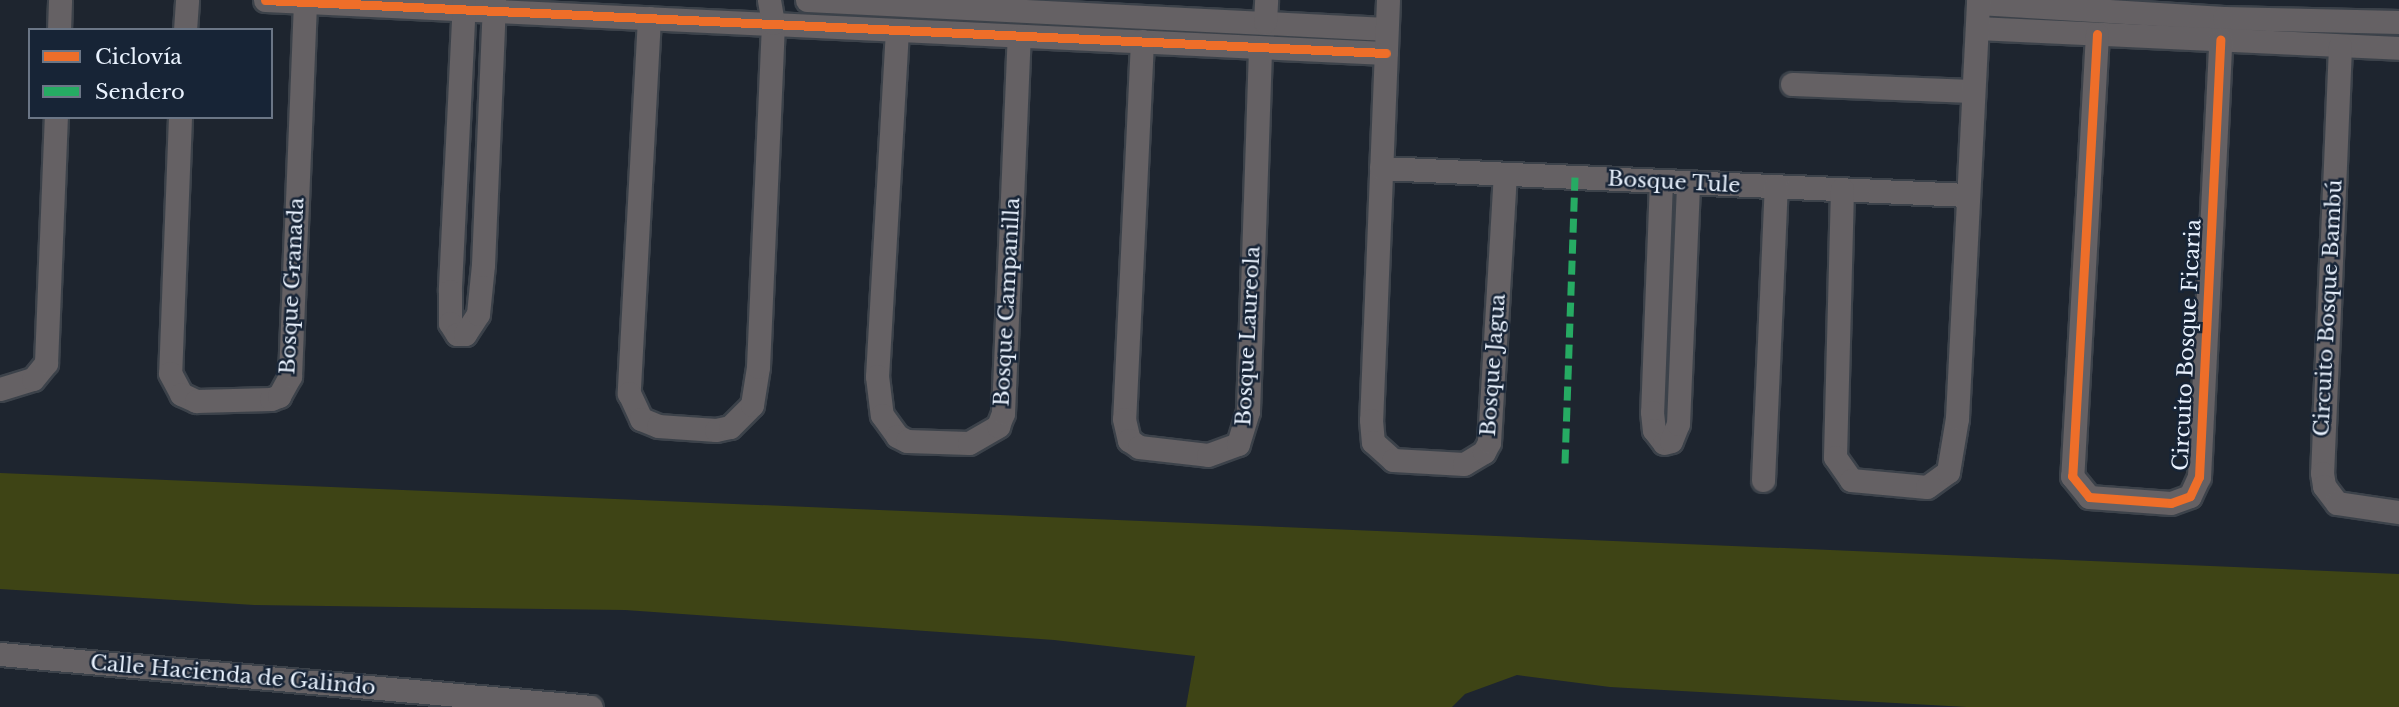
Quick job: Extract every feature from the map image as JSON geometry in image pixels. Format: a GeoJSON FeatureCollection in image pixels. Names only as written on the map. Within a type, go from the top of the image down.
{"type":"FeatureCollection","features":[{"type":"Feature","properties":{"kind":"street"},"geometry":{"type":"LineString","coordinates":[[59,28],[60,0]]}},
{"type":"Feature","properties":{"kind":"street"},"geometry":{"type":"LineString","coordinates":[[185,28],[187,0]]}},
{"type":"Feature","properties":{"kind":"street"},"geometry":{"type":"LineString","coordinates":[[265,0],[494,6],[649,19],[1386,53]]}},
{"type":"Feature","properties":{"kind":"street"},"geometry":{"type":"LineString","coordinates":[[649,19],[629,393],[641,419],[658,426],[716,430],[730,427],[752,405],[758,367],[773,23],[769,0]]}},
{"type":"Feature","properties":{"kind":"street"},"geometry":{"type":"LineString","coordinates":[[807,0],[1265,11],[1386,29]]}},
{"type":"Feature","properties":{"kind":"street","name":"Bosque Jagua"},"geometry":{"type":"LineString","coordinates":[[1388,0],[1373,442],[1393,460],[1451,466],[1484,452],[1492,426],[1505,174]]}},
{"type":"Feature","properties":{"kind":"street"},"geometry":{"type":"LineString","coordinates":[[1842,189],[1835,457],[1851,480],[1911,489],[1940,480],[1953,458],[1978,1],[2101,6],[2223,19],[2340,46],[2399,48]]}},
{"type":"Feature","properties":{"kind":"street","name":"Bosque Granada"},"geometry":{"type":"LineString","coordinates":[[180,119],[170,373],[181,394],[196,401],[271,399],[279,396],[290,376],[306,3]]}},
{"type":"Feature","properties":{"kind":"street"},"geometry":{"type":"LineString","coordinates":[[464,6],[450,302],[450,323],[457,334],[465,334],[478,314],[483,265],[494,6]]}},
{"type":"Feature","properties":{"kind":"street"},"geometry":{"type":"LineString","coordinates":[[1977,29],[2097,34],[2223,19],[2341,11],[2399,22]]}},
{"type":"Feature","properties":{"kind":"street","name":"Circuito Bosque Ficaria"},"geometry":{"type":"LineString","coordinates":[[2097,34],[2072,476],[2089,497],[2171,503],[2190,496],[2199,477],[2223,19]]}},
{"type":"Feature","properties":{"kind":"street","name":"Bosque Campanilla"},"geometry":{"type":"LineString","coordinates":[[897,30],[877,376],[882,415],[897,436],[907,441],[968,443],[988,434],[1003,413],[1019,37]]}},
{"type":"Feature","properties":{"kind":"street","name":"Bosque Laureola"},"geometry":{"type":"LineString","coordinates":[[1142,41],[1124,419],[1129,440],[1139,447],[1208,455],[1238,444],[1248,411],[1260,48]]}},
{"type":"Feature","properties":{"kind":"street","name":"Circuito Bosque Bambú"},"geometry":{"type":"LineString","coordinates":[[2340,46],[2322,473],[2329,496],[2337,503],[2399,512]]}},
{"type":"Feature","properties":{"kind":"street"},"geometry":{"type":"LineString","coordinates":[[1792,84],[1973,91]]}},
{"type":"Feature","properties":{"kind":"street"},"geometry":{"type":"LineString","coordinates":[[0,389],[33,379],[46,363],[56,119]]}},
{"type":"Feature","properties":{"kind":"street","name":"Bosque Tule"},"geometry":{"type":"LineString","coordinates":[[1381,168],[1967,195]]}},
{"type":"Feature","properties":{"kind":"street"},"geometry":{"type":"LineString","coordinates":[[1661,181],[1652,412],[1654,430],[1664,443],[1671,441],[1678,424],[1688,183]]}},
{"type":"Feature","properties":{"kind":"street"},"geometry":{"type":"LineString","coordinates":[[1763,480],[1776,186]]}},
{"type":"Feature","properties":{"kind":"street","name":"Calle Hacienda de Galindo"},"geometry":{"type":"LineString","coordinates":[[0,654],[591,707]]}},
{"type":"Feature","properties":{"kind":"green space"},"geometry":{"type":"Polygon","coordinates":[[[0,473],[2399,574],[2399,707],[1967,707],[1610,687],[1517,675],[1465,694],[1452,707],[1186,707],[1195,656],[1054,640],[625,610],[254,605],[0,589],[0,473]]]}},
{"type":"Feature","properties":{"kind":"marked path"},"geometry":{"type":"LineString","coordinates":[[1565,463],[1575,177]]}},
{"type":"Feature","properties":{"kind":"cycle path"},"geometry":{"type":"LineString","coordinates":[[265,0],[1386,53]]}},
{"type":"Feature","properties":{"kind":"cycle path"},"geometry":{"type":"LineString","coordinates":[[2097,34],[2072,476],[2089,497],[2171,503],[2190,496],[2199,477],[2220,40]]}}]}
